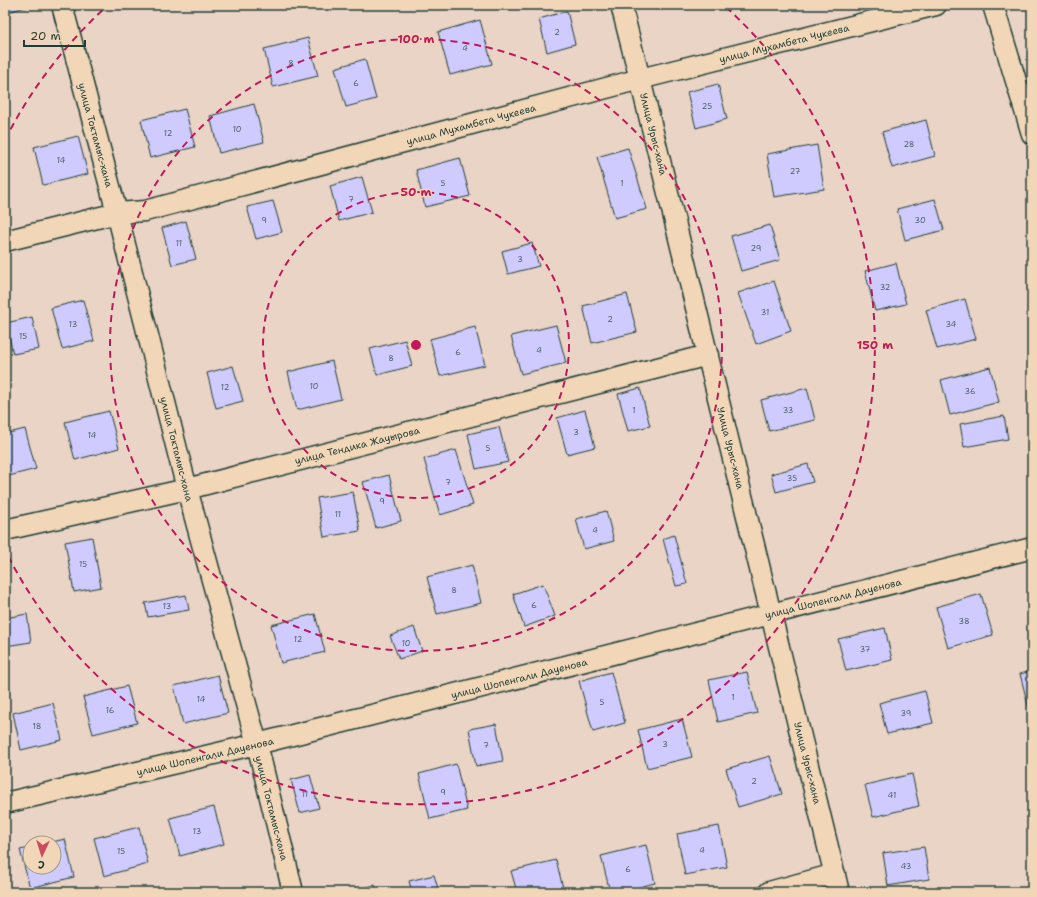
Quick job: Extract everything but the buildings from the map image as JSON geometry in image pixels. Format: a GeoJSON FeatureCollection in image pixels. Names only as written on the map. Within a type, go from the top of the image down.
{"type":"FeatureCollection","features":[{"type":"Feature","properties":{"kind":"street","name":"улица Токтамыс-хана"},"geometry":{"type":"LineString","coordinates":[[62,5],[117,213],[187,489],[257,744],[293,892]]}},
{"type":"Feature","properties":{"kind":"street","name":"Улица Урыс-хана"},"geometry":{"type":"LineString","coordinates":[[621,5],[837,883]]}},
{"type":"Feature","properties":{"kind":"street","name":"улица Мухамбета Чукеева"},"geometry":{"type":"LineString","coordinates":[[5,241],[117,213],[145,211],[640,79],[936,5]]}},
{"type":"Feature","properties":{"kind":"street"},"geometry":{"type":"LineString","coordinates":[[993,5],[1032,134]]}},
{"type":"Feature","properties":{"kind":"street","name":"улица Тендика Жауырова"},"geometry":{"type":"LineString","coordinates":[[5,530],[187,489],[708,355]]}},
{"type":"Feature","properties":{"kind":"street","name":"улица Шопенгали Дауенова"},"geometry":{"type":"LineString","coordinates":[[5,803],[257,744],[1032,548]]}},
{"type":"Feature","properties":{"kind":"street"},"geometry":{"type":"LineString","coordinates":[[769,892],[837,883]]}}]}
